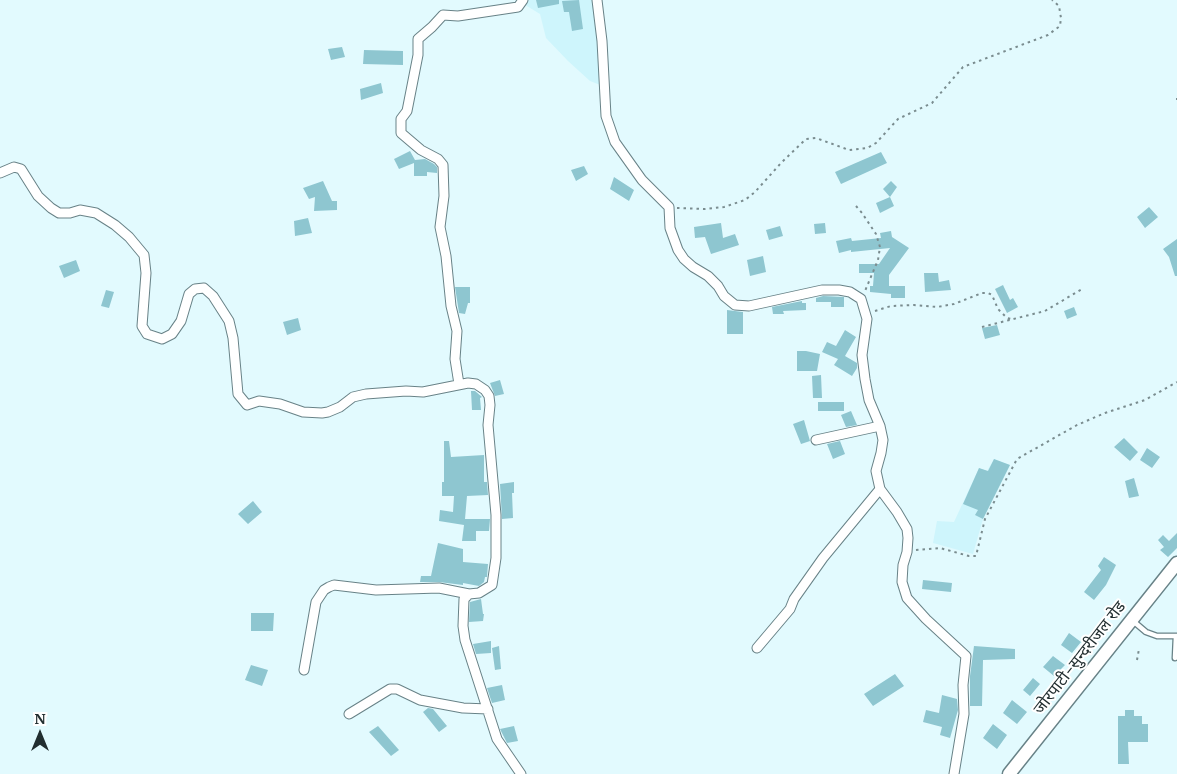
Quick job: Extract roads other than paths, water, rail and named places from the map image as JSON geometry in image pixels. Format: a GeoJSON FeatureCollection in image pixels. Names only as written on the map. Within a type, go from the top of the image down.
{"type":"FeatureCollection","features":[{"type":"Feature","properties":{"kind":"main road","name":"जोरपाटी-सुन्दरीजल रोड"},"geometry":{"type":"LineString","coordinates":[[1009,774],[1177,563]]}},
{"type":"Feature","properties":{"kind":"street"},"geometry":{"type":"LineString","coordinates":[[459,384],[455,359],[457,331],[451,306],[446,256],[440,227],[444,196],[443,165],[438,159],[421,150],[401,133],[401,118],[407,111],[418,55],[418,39],[443,15],[458,16],[518,7],[523,0]]}},
{"type":"Feature","properties":{"kind":"street"},"geometry":{"type":"LineString","coordinates":[[597,0],[602,41],[606,116],[615,142],[642,180],[669,207],[670,228],[678,250],[684,259],[693,268],[708,276],[718,286],[724,296],[735,305],[748,306],[822,290],[850,292],[861,299],[867,319],[862,355],[865,379],[869,400],[880,426],[883,440],[882,453],[876,471],[880,489],[907,529],[907,552],[903,565],[902,582],[907,598],[926,619],[966,656],[963,685],[964,714],[954,774]]}},
{"type":"Feature","properties":{"kind":"street"},"geometry":{"type":"LineString","coordinates":[[0,173],[14,167],[21,169],[38,196],[51,208],[59,213],[70,213],[80,210],[96,213],[115,225],[128,237],[144,255],[146,273],[142,326],[147,334],[162,339],[172,334],[181,322],[189,294],[195,289],[204,288],[213,296],[230,322],[238,394],[247,406],[259,401],[280,404],[303,412],[328,412],[354,397],[366,394],[406,391],[423,392],[459,384],[476,384],[489,396],[488,424],[496,515],[496,558],[492,585],[479,593],[469,594],[439,588],[376,590],[334,585],[328,587],[316,602],[304,670]]}},
{"type":"Feature","properties":{"kind":"street"},"geometry":{"type":"LineString","coordinates":[[816,440],[880,426]]}},
{"type":"Feature","properties":{"kind":"street"},"geometry":{"type":"LineString","coordinates":[[757,648],[790,608],[794,599],[823,558],[880,489]]}},
{"type":"Feature","properties":{"kind":"street"},"geometry":{"type":"LineString","coordinates":[[469,594],[464,599],[463,626],[465,640],[500,746],[521,774]]}},
{"type":"Feature","properties":{"kind":"street"},"geometry":{"type":"LineString","coordinates":[[349,714],[390,689],[396,689],[420,700],[463,708],[488,709]]}},
{"type":"Feature","properties":{"kind":"lane"},"geometry":{"type":"LineString","coordinates":[[1131,620],[1146,632],[1157,636],[1177,636],[1175,658]]}}]}
